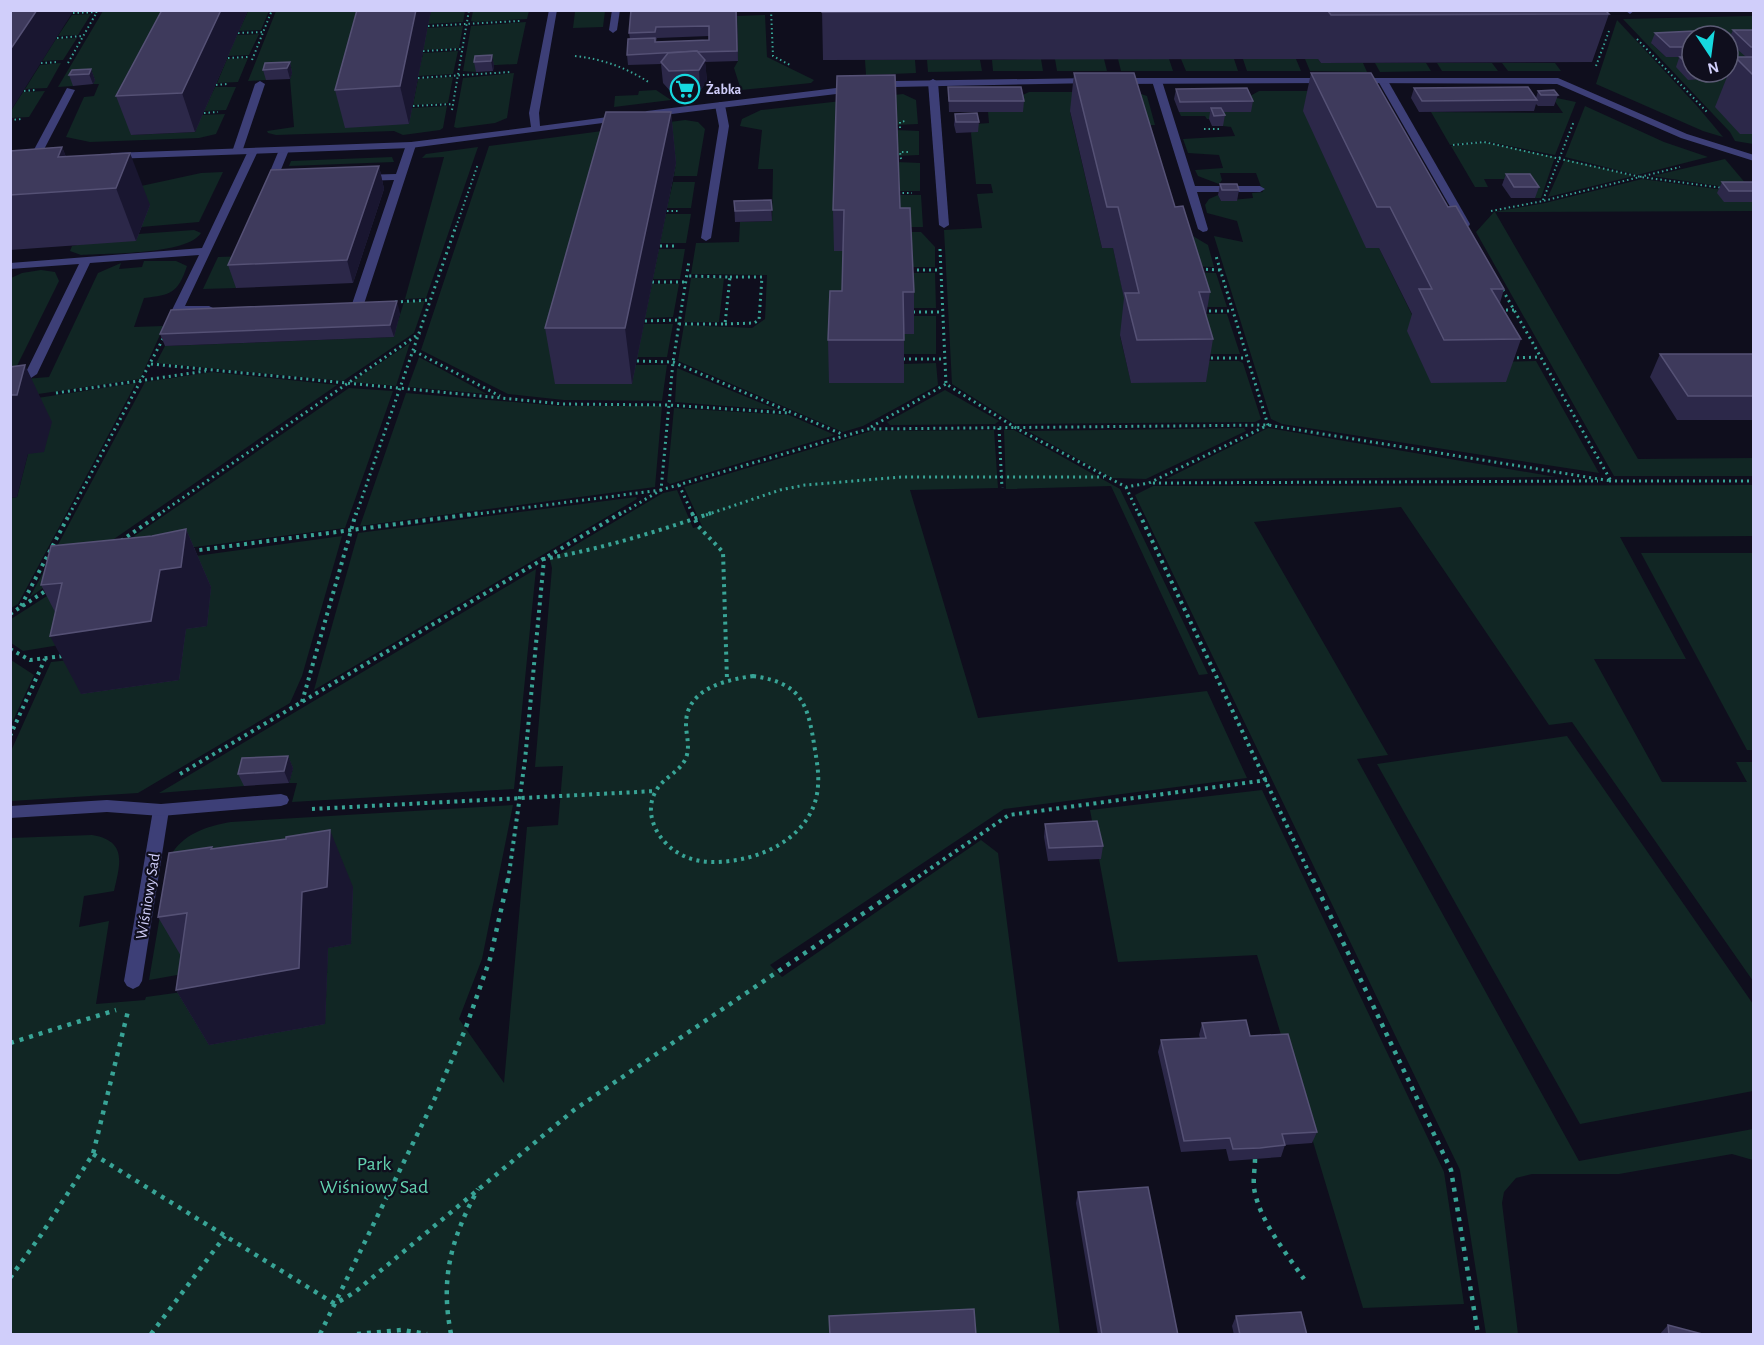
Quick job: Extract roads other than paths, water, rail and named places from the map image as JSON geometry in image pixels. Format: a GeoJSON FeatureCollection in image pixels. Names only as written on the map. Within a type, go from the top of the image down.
{"type":"FeatureCollection","features":[{"type":"Feature","properties":{"kind":"street"},"geometry":{"type":"LineString","coordinates":[[536,129],[534,113],[553,10]]}},
{"type":"Feature","properties":{"kind":"street"},"geometry":{"type":"LineString","coordinates":[[613,30],[616,10]]}},
{"type":"Feature","properties":{"kind":"street"},"geometry":{"type":"LineString","coordinates":[[639,116],[874,86],[933,82],[1097,81]]}},
{"type":"Feature","properties":{"kind":"street"},"geometry":{"type":"LineString","coordinates":[[1109,81],[1339,81]]}},
{"type":"Feature","properties":{"kind":"street"},"geometry":{"type":"LineString","coordinates":[[1157,81],[1203,229]]}},
{"type":"Feature","properties":{"kind":"street"},"geometry":{"type":"LineString","coordinates":[[1350,81],[1558,81],[1684,136],[1754,158]]}},
{"type":"Feature","properties":{"kind":"street"},"geometry":{"type":"LineString","coordinates":[[1383,81],[1468,229]]}},
{"type":"Feature","properties":{"kind":"street"},"geometry":{"type":"LineString","coordinates":[[933,82],[944,225]]}},
{"type":"Feature","properties":{"kind":"street"},"geometry":{"type":"LineString","coordinates":[[237,152],[260,84]]}},
{"type":"Feature","properties":{"kind":"street"},"geometry":{"type":"LineString","coordinates":[[34,159],[70,90]]}},
{"type":"Feature","properties":{"kind":"street"},"geometry":{"type":"LineString","coordinates":[[706,238],[724,126],[720,105]]}},
{"type":"Feature","properties":{"kind":"street"},"geometry":{"type":"LineString","coordinates":[[102,157],[411,145],[628,117]]}},
{"type":"Feature","properties":{"kind":"street"},"geometry":{"type":"LineString","coordinates":[[395,302],[352,304],[411,145]]}},
{"type":"Feature","properties":{"kind":"street"},"geometry":{"type":"LineString","coordinates":[[267,191],[284,150]]}},
{"type":"Feature","properties":{"kind":"street"},"geometry":{"type":"LineString","coordinates":[[223,308],[178,310],[253,151]]}},
{"type":"Feature","properties":{"kind":"street"},"geometry":{"type":"LineString","coordinates":[[22,159],[45,159]]}},
{"type":"Feature","properties":{"kind":"street"},"geometry":{"type":"LineString","coordinates":[[353,178],[400,177]]}},
{"type":"Feature","properties":{"kind":"street"},"geometry":{"type":"LineString","coordinates":[[271,181],[295,180]]}},
{"type":"Feature","properties":{"kind":"street"},"geometry":{"type":"LineString","coordinates":[[1192,189],[1260,189]]}},
{"type":"Feature","properties":{"kind":"street"},"geometry":{"type":"LineString","coordinates":[[10,266],[205,251]]}},
{"type":"Feature","properties":{"kind":"street"},"geometry":{"type":"LineString","coordinates":[[32,374],[86,260]]}},
{"type":"Feature","properties":{"kind":"street"},"geometry":{"type":"LineString","coordinates":[[10,812],[106,806],[161,810],[281,800]]}},
{"type":"Feature","properties":{"kind":"street","name":"Wiśniowy Sad"},"geometry":{"type":"LineString","coordinates":[[133,981],[161,810]]}},
{"type":"Feature","properties":{"kind":"place","name":"Żabka"},"geometry":{"type":"Point","coordinates":[685,89]}},
{"type":"Feature","properties":{"kind":"park label","name":"Park Wiśniowy Sad"},"geometry":{"type":"Point","coordinates":[374,1174]}}]}
